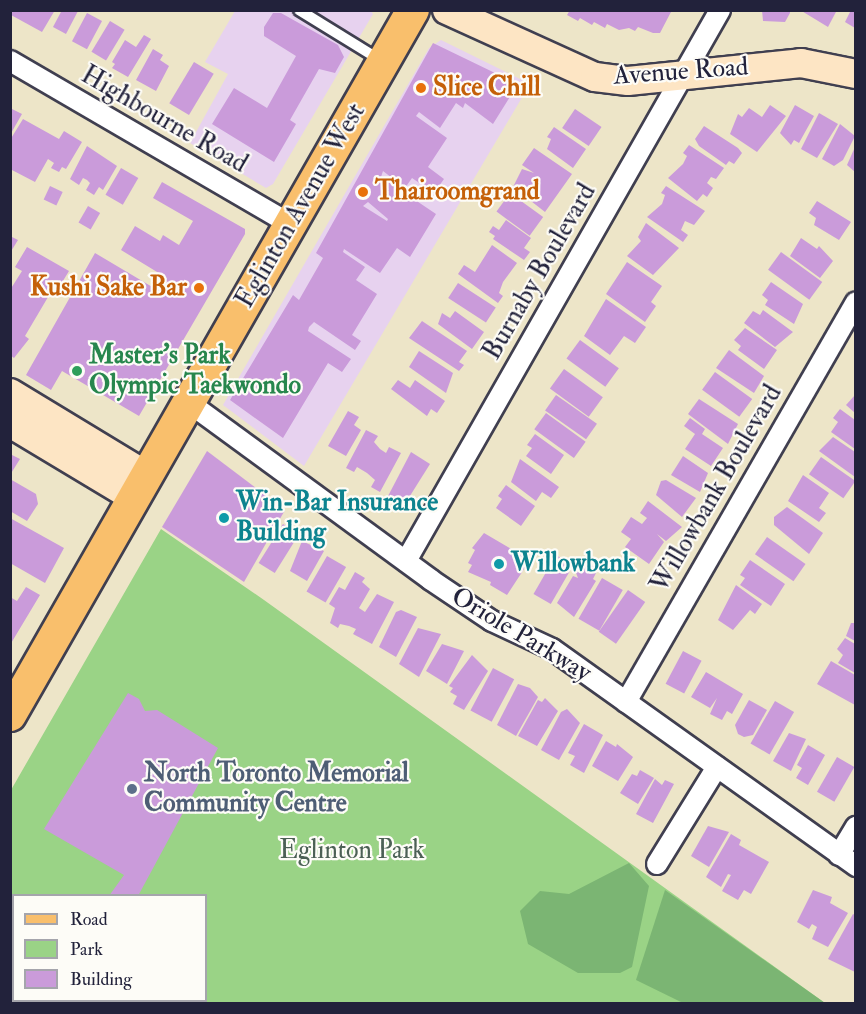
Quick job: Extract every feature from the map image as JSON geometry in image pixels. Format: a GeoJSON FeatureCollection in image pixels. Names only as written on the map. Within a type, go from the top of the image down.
{"type":"FeatureCollection","features":[{"type":"Feature","properties":{"kind":"main road","name":"Eglinton Avenue West"},"geometry":{"type":"LineString","coordinates":[[10,715],[413,10]]}},
{"type":"Feature","properties":{"kind":"main road","name":"Avenue Road"},"geometry":{"type":"LineString","coordinates":[[447,10],[595,77],[628,81],[801,63],[855,74]]}},
{"type":"Feature","properties":{"kind":"main road"},"geometry":{"type":"LineString","coordinates":[[10,393],[79,451]]}},
{"type":"Feature","properties":{"kind":"main road"},"geometry":{"type":"LineString","coordinates":[[10,423],[79,451],[141,487]]}},
{"type":"Feature","properties":{"kind":"street","name":"Burnaby Boulevard"},"geometry":{"type":"LineString","coordinates":[[406,561],[720,10]]}},
{"type":"Feature","properties":{"kind":"street","name":"Highbourne Road"},"geometry":{"type":"LineString","coordinates":[[10,61],[290,224]]}},
{"type":"Feature","properties":{"kind":"street","name":"Willowbank Boulevard"},"geometry":{"type":"LineString","coordinates":[[626,702],[855,302]]}},
{"type":"Feature","properties":{"kind":"street","name":"Oriole Parkway"},"geometry":{"type":"LineString","coordinates":[[188,402],[492,621],[552,649],[855,866]]}},
{"type":"Feature","properties":{"kind":"street"},"geometry":{"type":"LineString","coordinates":[[657,864],[717,767]]}},
{"type":"Feature","properties":{"kind":"street"},"geometry":{"type":"LineString","coordinates":[[839,855],[855,826]]}},
{"type":"Feature","properties":{"kind":"lane"},"geometry":{"type":"LineString","coordinates":[[299,10],[385,62]]}},
{"type":"Feature","properties":{"kind":"shaded area"},"geometry":{"type":"Polygon","coordinates":[[[235,11],[371,11],[373,14],[273,184],[266,188],[190,143],[228,74],[205,62],[235,11]]]}},
{"type":"Feature","properties":{"kind":"shaded area"},"geometry":{"type":"Polygon","coordinates":[[[441,40],[530,84],[304,466],[223,405],[429,48],[441,40]]]}},
{"type":"Feature","properties":{"kind":"green space","name":"Eglinton Park"},"geometry":{"type":"Polygon","coordinates":[[[161,529],[264,600],[825,1003],[11,1004],[11,790],[161,529]]]}},
{"type":"Feature","properties":{"kind":"green space"},"geometry":{"type":"Polygon","coordinates":[[[629,863],[649,886],[632,967],[620,973],[578,973],[528,944],[520,911],[540,891],[569,894],[629,863]]]}},
{"type":"Feature","properties":{"kind":"green space"},"geometry":{"type":"Polygon","coordinates":[[[665,890],[825,1003],[683,1003],[636,980],[665,890]]]}},
{"type":"Feature","properties":{"kind":"building"},"geometry":{"type":"Polygon","coordinates":[[[13,10],[55,10],[42,32],[11,15],[13,10]]]}},
{"type":"Feature","properties":{"kind":"building"},"geometry":{"type":"Polygon","coordinates":[[[62,10],[78,11],[66,34],[53,27],[62,10]]]}},
{"type":"Feature","properties":{"kind":"building"},"geometry":{"type":"Polygon","coordinates":[[[570,10],[672,10],[660,33],[653,33],[638,27],[635,31],[629,28],[619,30],[607,24],[605,28],[594,22],[592,25],[580,18],[578,21],[567,15],[570,10]]]}},
{"type":"Feature","properties":{"kind":"building"},"geometry":{"type":"Polygon","coordinates":[[[762,10],[790,10],[790,13],[785,22],[763,21],[762,10]]]}},
{"type":"Feature","properties":{"kind":"building"},"geometry":{"type":"Polygon","coordinates":[[[800,10],[837,10],[828,27],[800,10]]]}},
{"type":"Feature","properties":{"kind":"building"},"geometry":{"type":"Polygon","coordinates":[[[851,10],[855,10],[855,28],[845,22],[851,10]]]}},
{"type":"Feature","properties":{"kind":"building"},"geometry":{"type":"Polygon","coordinates":[[[87,13],[102,21],[87,49],[72,41],[87,13]]]}},
{"type":"Feature","properties":{"kind":"building"},"geometry":{"type":"Polygon","coordinates":[[[273,13],[281,13],[338,45],[344,57],[335,73],[319,69],[290,120],[296,124],[274,162],[212,124],[234,88],[267,108],[296,56],[264,36],[264,27],[273,13]]]}},
{"type":"Feature","properties":{"kind":"building"},"geometry":{"type":"Polygon","coordinates":[[[110,21],[125,30],[106,61],[91,52],[110,21]]]}},
{"type":"Feature","properties":{"kind":"building"},"geometry":{"type":"Polygon","coordinates":[[[144,35],[151,39],[128,77],[112,68],[115,64],[112,62],[125,40],[136,47],[144,35]]]}},
{"type":"Feature","properties":{"kind":"building"},"geometry":{"type":"Polygon","coordinates":[[[433,43],[518,84],[493,124],[465,103],[463,108],[456,103],[440,128],[419,112],[416,116],[447,138],[428,167],[444,179],[434,193],[412,178],[405,188],[383,171],[381,177],[436,214],[410,257],[397,248],[380,273],[344,249],[343,252],[365,267],[356,280],[377,294],[352,335],[361,341],[355,350],[314,322],[309,327],[308,331],[351,359],[342,372],[328,363],[283,438],[230,400],[293,295],[299,300],[323,258],[316,253],[433,43]],[[368,202],[363,206],[387,221],[388,219],[368,202]]]}},
{"type":"Feature","properties":{"kind":"building"},"geometry":{"type":"Polygon","coordinates":[[[153,49],[163,55],[160,60],[169,66],[156,91],[136,80],[153,49]]]}},
{"type":"Feature","properties":{"kind":"building"},"geometry":{"type":"Polygon","coordinates":[[[194,62],[214,74],[189,115],[169,103],[194,62]]]}},
{"type":"Feature","properties":{"kind":"building"},"geometry":{"type":"Polygon","coordinates":[[[770,105],[786,116],[757,152],[730,134],[738,114],[742,117],[749,108],[762,117],[770,105]]]}},
{"type":"Feature","properties":{"kind":"building"},"geometry":{"type":"Polygon","coordinates":[[[795,105],[814,116],[799,143],[794,140],[791,145],[780,133],[795,105]]]}},
{"type":"Feature","properties":{"kind":"building"},"geometry":{"type":"Polygon","coordinates":[[[10,108],[22,114],[10,135],[10,108]]]}},
{"type":"Feature","properties":{"kind":"building"},"geometry":{"type":"Polygon","coordinates":[[[575,109],[602,127],[589,146],[562,128],[575,109]]]}},
{"type":"Feature","properties":{"kind":"building"},"geometry":{"type":"Polygon","coordinates":[[[819,113],[838,124],[817,158],[801,149],[819,113]]]}},
{"type":"Feature","properties":{"kind":"building"},"geometry":{"type":"Polygon","coordinates":[[[23,119],[59,139],[64,131],[82,142],[66,169],[62,167],[59,172],[51,168],[54,163],[48,159],[35,182],[10,169],[10,140],[23,119]]]}},
{"type":"Feature","properties":{"kind":"building"},"geometry":{"type":"Polygon","coordinates":[[[840,124],[855,136],[843,160],[834,166],[822,159],[840,124]]]}},
{"type":"Feature","properties":{"kind":"building"},"geometry":{"type":"Polygon","coordinates":[[[704,126],[742,153],[734,164],[729,161],[726,165],[699,146],[695,139],[704,126]]]}},
{"type":"Feature","properties":{"kind":"building"},"geometry":{"type":"Polygon","coordinates":[[[554,127],[586,149],[573,168],[547,149],[551,139],[547,137],[554,127]]]}},
{"type":"Feature","properties":{"kind":"building"},"geometry":{"type":"Polygon","coordinates":[[[689,145],[724,168],[716,179],[711,177],[707,183],[713,188],[707,197],[703,194],[697,201],[668,178],[683,164],[687,156],[683,153],[689,145]]]}},
{"type":"Feature","properties":{"kind":"building"},"geometry":{"type":"Polygon","coordinates":[[[87,146],[117,166],[103,190],[99,187],[94,195],[86,190],[90,183],[87,180],[83,178],[79,185],[70,179],[87,146]]]}},
{"type":"Feature","properties":{"kind":"building"},"geometry":{"type":"Polygon","coordinates":[[[855,147],[855,172],[847,165],[855,147]]]}},
{"type":"Feature","properties":{"kind":"building"},"geometry":{"type":"Polygon","coordinates":[[[534,148],[572,174],[545,212],[513,187],[522,169],[534,173],[522,165],[534,148]]]}},
{"type":"Feature","properties":{"kind":"building"},"geometry":{"type":"Polygon","coordinates":[[[121,168],[138,178],[123,205],[106,195],[121,168]]]}},
{"type":"Feature","properties":{"kind":"building"},"geometry":{"type":"Polygon","coordinates":[[[162,182],[245,229],[245,234],[139,416],[62,371],[51,390],[26,375],[95,253],[154,288],[162,275],[121,250],[135,226],[160,241],[163,235],[179,245],[193,221],[153,198],[162,182]]]}},
{"type":"Feature","properties":{"kind":"building"},"geometry":{"type":"Polygon","coordinates":[[[50,186],[63,192],[56,206],[44,200],[50,186]]]}},
{"type":"Feature","properties":{"kind":"building"},"geometry":{"type":"Polygon","coordinates":[[[666,186],[705,211],[694,225],[685,221],[681,230],[688,235],[683,242],[647,217],[662,204],[665,195],[661,193],[666,186]]]}},
{"type":"Feature","properties":{"kind":"building"},"geometry":{"type":"Polygon","coordinates":[[[510,193],[543,217],[530,236],[496,212],[510,193]]]}},
{"type":"Feature","properties":{"kind":"building"},"geometry":{"type":"Polygon","coordinates":[[[817,201],[851,222],[839,240],[814,225],[816,218],[809,213],[817,201]]]}},
{"type":"Feature","properties":{"kind":"building"},"geometry":{"type":"Polygon","coordinates":[[[88,206],[100,213],[91,229],[78,222],[88,206]]]}},
{"type":"Feature","properties":{"kind":"building"},"geometry":{"type":"Polygon","coordinates":[[[506,220],[531,238],[524,248],[530,252],[524,260],[493,239],[495,236],[489,232],[493,226],[499,230],[506,220]]]}},
{"type":"Feature","properties":{"kind":"building"},"geometry":{"type":"Polygon","coordinates":[[[646,223],[679,248],[653,275],[627,256],[641,241],[638,237],[646,223]]]}},
{"type":"Feature","properties":{"kind":"building"},"geometry":{"type":"Polygon","coordinates":[[[10,236],[18,240],[10,253],[10,236]]]}},
{"type":"Feature","properties":{"kind":"building"},"geometry":{"type":"Polygon","coordinates":[[[801,238],[817,249],[819,246],[833,261],[820,278],[790,256],[801,238]]]}},
{"type":"Feature","properties":{"kind":"building"},"geometry":{"type":"Polygon","coordinates":[[[492,245],[517,263],[503,282],[499,293],[503,296],[498,303],[458,274],[464,265],[475,272],[492,245]]]}},
{"type":"Feature","properties":{"kind":"building"},"geometry":{"type":"Polygon","coordinates":[[[27,247],[69,271],[55,294],[51,292],[25,336],[29,339],[14,358],[10,355],[10,290],[22,271],[15,267],[27,247]]]}},
{"type":"Feature","properties":{"kind":"building"},"geometry":{"type":"Polygon","coordinates":[[[781,252],[822,282],[809,300],[768,270],[781,252]]]}},
{"type":"Feature","properties":{"kind":"building"},"geometry":{"type":"Polygon","coordinates":[[[627,262],[662,286],[651,302],[656,306],[645,322],[606,294],[627,262]]]}},
{"type":"Feature","properties":{"kind":"building"},"geometry":{"type":"Polygon","coordinates":[[[771,282],[803,304],[794,324],[765,305],[768,300],[762,295],[771,282]]]}},
{"type":"Feature","properties":{"kind":"building"},"geometry":{"type":"Polygon","coordinates":[[[458,283],[496,308],[486,323],[448,298],[458,283]]]}},
{"type":"Feature","properties":{"kind":"building"},"geometry":{"type":"Polygon","coordinates":[[[606,299],[646,327],[635,343],[624,336],[610,355],[584,336],[606,299]]]}},
{"type":"Feature","properties":{"kind":"building"},"geometry":{"type":"Polygon","coordinates":[[[763,310],[793,332],[775,347],[744,323],[753,311],[760,315],[763,310]]]}},
{"type":"Feature","properties":{"kind":"building"},"geometry":{"type":"Polygon","coordinates":[[[455,311],[484,332],[472,349],[438,324],[442,313],[450,318],[455,311]]]}},
{"type":"Feature","properties":{"kind":"building"},"geometry":{"type":"Polygon","coordinates":[[[422,321],[467,351],[459,362],[464,365],[459,371],[409,338],[422,321]]]}},
{"type":"Feature","properties":{"kind":"building"},"geometry":{"type":"Polygon","coordinates":[[[745,328],[777,350],[764,369],[738,350],[741,346],[734,340],[745,328]]]}},
{"type":"Feature","properties":{"kind":"building"},"geometry":{"type":"Polygon","coordinates":[[[580,340],[619,368],[605,387],[566,359],[580,340]]]}},
{"type":"Feature","properties":{"kind":"building"},"geometry":{"type":"Polygon","coordinates":[[[729,350],[764,376],[754,393],[716,368],[729,350]]]}},
{"type":"Feature","properties":{"kind":"building"},"geometry":{"type":"Polygon","coordinates":[[[419,351],[453,373],[446,393],[409,367],[419,351]]]}},
{"type":"Feature","properties":{"kind":"building"},"geometry":{"type":"Polygon","coordinates":[[[564,369],[603,397],[589,417],[550,388],[564,369]]]}},
{"type":"Feature","properties":{"kind":"building"},"geometry":{"type":"Polygon","coordinates":[[[715,372],[752,399],[739,417],[702,390],[715,372]]]}},
{"type":"Feature","properties":{"kind":"building"},"geometry":{"type":"Polygon","coordinates":[[[398,380],[410,388],[415,380],[445,401],[437,413],[431,409],[427,416],[391,389],[398,380]]]}},
{"type":"Feature","properties":{"kind":"building"},"geometry":{"type":"Polygon","coordinates":[[[556,395],[597,424],[586,439],[545,411],[556,395]]]}},
{"type":"Feature","properties":{"kind":"building"},"geometry":{"type":"Polygon","coordinates":[[[855,395],[855,413],[846,405],[855,395]]]}},
{"type":"Feature","properties":{"kind":"building"},"geometry":{"type":"Polygon","coordinates":[[[699,399],[738,424],[728,444],[688,414],[699,399]]]}},
{"type":"Feature","properties":{"kind":"building"},"geometry":{"type":"Polygon","coordinates":[[[840,409],[855,420],[855,449],[831,432],[838,422],[833,418],[840,409]]]}},
{"type":"Feature","properties":{"kind":"building"},"geometry":{"type":"Polygon","coordinates":[[[348,411],[359,417],[354,425],[361,430],[346,456],[328,446],[348,411]]]}},
{"type":"Feature","properties":{"kind":"building"},"geometry":{"type":"Polygon","coordinates":[[[546,413],[586,442],[574,458],[534,429],[546,413]]]}},
{"type":"Feature","properties":{"kind":"building"},"geometry":{"type":"Polygon","coordinates":[[[690,418],[705,429],[702,434],[723,448],[711,466],[685,449],[695,434],[684,426],[690,418]]]}},
{"type":"Feature","properties":{"kind":"building"},"geometry":{"type":"Polygon","coordinates":[[[366,430],[378,436],[374,442],[386,453],[389,447],[401,453],[380,492],[371,487],[375,480],[367,473],[357,467],[354,472],[346,468],[366,430]]]}},
{"type":"Feature","properties":{"kind":"building"},"geometry":{"type":"Polygon","coordinates":[[[535,434],[564,455],[551,474],[526,456],[532,448],[527,445],[535,434]]]}},
{"type":"Feature","properties":{"kind":"building"},"geometry":{"type":"Polygon","coordinates":[[[833,437],[855,452],[855,477],[819,451],[833,437]]]}},
{"type":"Feature","properties":{"kind":"building","name":"Win-Bar Insurance Building"},"geometry":{"type":"Polygon","coordinates":[[[207,451],[285,510],[244,582],[162,527],[207,451]]]}},
{"type":"Feature","properties":{"kind":"building"},"geometry":{"type":"Polygon","coordinates":[[[411,452],[430,464],[403,507],[387,498],[411,452]]]}},
{"type":"Feature","properties":{"kind":"building"},"geometry":{"type":"Polygon","coordinates":[[[10,454],[20,459],[10,475],[10,454]]]}},
{"type":"Feature","properties":{"kind":"building"},"geometry":{"type":"Polygon","coordinates":[[[683,456],[708,473],[700,492],[671,475],[683,456]]]}},
{"type":"Feature","properties":{"kind":"building"},"geometry":{"type":"Polygon","coordinates":[[[821,457],[855,481],[843,498],[809,474],[821,457]]]}},
{"type":"Feature","properties":{"kind":"building"},"geometry":{"type":"Polygon","coordinates":[[[520,459],[559,487],[551,498],[542,492],[536,501],[511,482],[520,459]]]}},
{"type":"Feature","properties":{"kind":"building"},"geometry":{"type":"Polygon","coordinates":[[[803,475],[829,493],[819,508],[826,513],[819,522],[788,501],[803,475]]]}},
{"type":"Feature","properties":{"kind":"building"},"geometry":{"type":"Polygon","coordinates":[[[10,479],[36,494],[38,504],[27,521],[10,511],[10,479]]]}},
{"type":"Feature","properties":{"kind":"building"},"geometry":{"type":"Polygon","coordinates":[[[666,480],[696,498],[682,517],[656,495],[661,481],[666,480]]]}},
{"type":"Feature","properties":{"kind":"building"},"geometry":{"type":"Polygon","coordinates":[[[506,485],[535,506],[521,526],[496,508],[502,499],[498,496],[506,485]]]}},
{"type":"Feature","properties":{"kind":"building"},"geometry":{"type":"Polygon","coordinates":[[[648,501],[682,527],[666,541],[657,534],[664,542],[649,564],[625,547],[631,539],[621,532],[631,517],[642,524],[647,518],[640,513],[648,501]]]}},
{"type":"Feature","properties":{"kind":"building"},"geometry":{"type":"Polygon","coordinates":[[[787,507],[823,533],[809,554],[774,525],[774,517],[787,507]]]}},
{"type":"Feature","properties":{"kind":"building"},"geometry":{"type":"Polygon","coordinates":[[[10,518],[64,548],[45,583],[10,563],[10,518]]]}},
{"type":"Feature","properties":{"kind":"building"},"geometry":{"type":"Polygon","coordinates":[[[283,524],[299,534],[275,573],[259,563],[283,524]]]}},
{"type":"Feature","properties":{"kind":"building","name":"Willowbank"},"geometry":{"type":"Polygon","coordinates":[[[484,533],[530,560],[507,595],[490,585],[491,582],[468,572],[472,565],[468,563],[475,550],[472,548],[484,533]]]}},
{"type":"Feature","properties":{"kind":"building"},"geometry":{"type":"Polygon","coordinates":[[[767,537],[806,564],[793,581],[755,554],[767,537]]]}},
{"type":"Feature","properties":{"kind":"building"},"geometry":{"type":"Polygon","coordinates":[[[302,541],[324,551],[307,581],[290,571],[302,541]]]}},
{"type":"Feature","properties":{"kind":"building"},"geometry":{"type":"Polygon","coordinates":[[[556,555],[573,565],[551,604],[534,594],[556,555]]]}},
{"type":"Feature","properties":{"kind":"building"},"geometry":{"type":"Polygon","coordinates":[[[327,556],[346,567],[326,603],[306,592],[327,556]]]}},
{"type":"Feature","properties":{"kind":"building"},"geometry":{"type":"Polygon","coordinates":[[[750,560],[785,584],[771,606],[740,585],[745,578],[740,575],[750,560]]]}},
{"type":"Feature","properties":{"kind":"building"},"geometry":{"type":"Polygon","coordinates":[[[583,561],[598,569],[593,579],[596,581],[574,617],[557,603],[573,576],[578,578],[576,573],[583,561]]]}},
{"type":"Feature","properties":{"kind":"building"},"geometry":{"type":"Polygon","coordinates":[[[355,572],[365,578],[362,582],[370,589],[359,608],[365,612],[377,594],[394,602],[372,644],[353,634],[356,629],[340,624],[338,628],[330,623],[335,608],[329,604],[339,587],[345,590],[355,572]]]}},
{"type":"Feature","properties":{"kind":"building"},"geometry":{"type":"Polygon","coordinates":[[[602,578],[623,590],[599,631],[578,619],[602,578]]]}},
{"type":"Feature","properties":{"kind":"building"},"geometry":{"type":"Polygon","coordinates":[[[736,585],[762,604],[755,614],[750,610],[733,630],[718,620],[736,585]]]}},
{"type":"Feature","properties":{"kind":"building"},"geometry":{"type":"Polygon","coordinates":[[[26,587],[40,595],[10,645],[10,597],[17,601],[26,587]]]}},
{"type":"Feature","properties":{"kind":"building"},"geometry":{"type":"Polygon","coordinates":[[[628,590],[645,602],[616,644],[599,632],[628,590]]]}},
{"type":"Feature","properties":{"kind":"building"},"geometry":{"type":"Polygon","coordinates":[[[401,610],[417,617],[396,657],[379,647],[396,612],[401,610]]]}},
{"type":"Feature","properties":{"kind":"building"},"geometry":{"type":"Polygon","coordinates":[[[851,623],[855,623],[855,641],[846,636],[851,623]]]}},
{"type":"Feature","properties":{"kind":"building"},"geometry":{"type":"Polygon","coordinates":[[[418,628],[441,634],[419,677],[399,664],[418,628]]]}},
{"type":"Feature","properties":{"kind":"building"},"geometry":{"type":"Polygon","coordinates":[[[845,638],[855,644],[855,673],[838,663],[843,655],[837,649],[845,638]]]}},
{"type":"Feature","properties":{"kind":"building"},"geometry":{"type":"Polygon","coordinates":[[[442,644],[464,651],[447,684],[426,671],[442,644]]]}},
{"type":"Feature","properties":{"kind":"building"},"geometry":{"type":"Polygon","coordinates":[[[683,651],[702,661],[684,694],[666,684],[683,651]]]}},
{"type":"Feature","properties":{"kind":"building"},"geometry":{"type":"Polygon","coordinates":[[[472,655],[488,671],[464,710],[453,704],[457,696],[450,692],[453,688],[449,686],[472,655]]]}},
{"type":"Feature","properties":{"kind":"building"},"geometry":{"type":"Polygon","coordinates":[[[831,661],[855,675],[855,705],[817,684],[831,661]]]}},
{"type":"Feature","properties":{"kind":"building"},"geometry":{"type":"Polygon","coordinates":[[[493,668],[514,679],[492,722],[470,710],[493,668]]]}},
{"type":"Feature","properties":{"kind":"building"},"geometry":{"type":"Polygon","coordinates":[[[706,672],[743,694],[732,714],[727,711],[722,720],[710,714],[717,698],[710,708],[691,697],[706,672]]]}},
{"type":"Feature","properties":{"kind":"building"},"geometry":{"type":"Polygon","coordinates":[[[518,684],[530,688],[538,697],[516,736],[497,725],[518,684]]]}},
{"type":"Feature","properties":{"kind":"building","name":"North Toronto Memorial Community Centre"},"geometry":{"type":"Polygon","coordinates":[[[128,693],[139,699],[145,711],[157,710],[218,748],[139,894],[110,894],[124,875],[44,829],[128,693]]]}},
{"type":"Feature","properties":{"kind":"building"},"geometry":{"type":"Polygon","coordinates":[[[545,698],[558,711],[537,746],[518,736],[538,700],[542,702],[545,698]]]}},
{"type":"Feature","properties":{"kind":"building"},"geometry":{"type":"Polygon","coordinates":[[[749,700],[767,710],[753,735],[744,737],[738,734],[735,725],[749,700]]]}},
{"type":"Feature","properties":{"kind":"building"},"geometry":{"type":"Polygon","coordinates":[[[775,701],[794,712],[770,754],[750,743],[775,701]]]}},
{"type":"Feature","properties":{"kind":"building"},"geometry":{"type":"Polygon","coordinates":[[[567,709],[580,723],[559,760],[541,750],[561,712],[567,709]]]}},
{"type":"Feature","properties":{"kind":"building"},"geometry":{"type":"Polygon","coordinates":[[[584,724],[603,735],[584,773],[570,765],[575,756],[568,753],[584,724]]]}},
{"type":"Feature","properties":{"kind":"building"},"geometry":{"type":"Polygon","coordinates":[[[789,733],[806,739],[791,771],[773,761],[789,733]]]}},
{"type":"Feature","properties":{"kind":"building"},"geometry":{"type":"Polygon","coordinates":[[[606,741],[616,747],[617,744],[633,757],[618,781],[592,766],[606,741]]]}},
{"type":"Feature","properties":{"kind":"building"},"geometry":{"type":"Polygon","coordinates":[[[808,745],[825,755],[808,785],[796,778],[802,768],[797,765],[808,745]]]}},
{"type":"Feature","properties":{"kind":"building"},"geometry":{"type":"Polygon","coordinates":[[[837,757],[854,767],[834,802],[817,792],[837,757]]]}},
{"type":"Feature","properties":{"kind":"building"},"geometry":{"type":"Polygon","coordinates":[[[640,770],[654,778],[638,804],[620,793],[632,774],[637,776],[640,770]]]}},
{"type":"Feature","properties":{"kind":"building"},"geometry":{"type":"Polygon","coordinates":[[[655,779],[662,785],[665,780],[674,784],[653,823],[636,814],[655,779]]]}},
{"type":"Feature","properties":{"kind":"building"},"geometry":{"type":"Polygon","coordinates":[[[708,826],[729,832],[709,867],[691,856],[708,826]]]}},
{"type":"Feature","properties":{"kind":"building"},"geometry":{"type":"Polygon","coordinates":[[[731,834],[741,840],[739,845],[769,862],[751,894],[744,890],[738,900],[722,891],[731,875],[728,874],[721,887],[706,877],[731,834]]]}},
{"type":"Feature","properties":{"kind":"building"},"geometry":{"type":"Polygon","coordinates":[[[813,890],[832,897],[830,903],[848,913],[828,947],[812,939],[817,927],[812,924],[809,929],[797,922],[813,890]]]}},
{"type":"Feature","properties":{"kind":"building"},"geometry":{"type":"Polygon","coordinates":[[[853,914],[855,915],[855,972],[828,959],[853,914]]]}},
{"type":"Feature","properties":{"kind":"building"},"geometry":{"type":"Polygon","coordinates":[[[41,1002],[94,1002],[40,1004],[41,1002]]]}},
{"type":"Feature","properties":{"kind":"place","name":"Slice Chill"},"geometry":{"type":"Point","coordinates":[421,88]}},
{"type":"Feature","properties":{"kind":"place","name":"Thairoomgrand"},"geometry":{"type":"Point","coordinates":[363,192]}},
{"type":"Feature","properties":{"kind":"place","name":"Kushi Sake Bar"},"geometry":{"type":"Point","coordinates":[199,288]}},
{"type":"Feature","properties":{"kind":"place","name":"Master’s Park Olympic Taekwondo"},"geometry":{"type":"Point","coordinates":[77,371]}},
{"type":"Feature","properties":{"kind":"place","name":"Win-Bar Insurance Building"},"geometry":{"type":"Point","coordinates":[224,518]}},
{"type":"Feature","properties":{"kind":"place","name":"Willowbank"},"geometry":{"type":"Point","coordinates":[499,564]}},
{"type":"Feature","properties":{"kind":"place","name":"North Toronto Memorial Community Centre"},"geometry":{"type":"Point","coordinates":[132,789]}}]}
